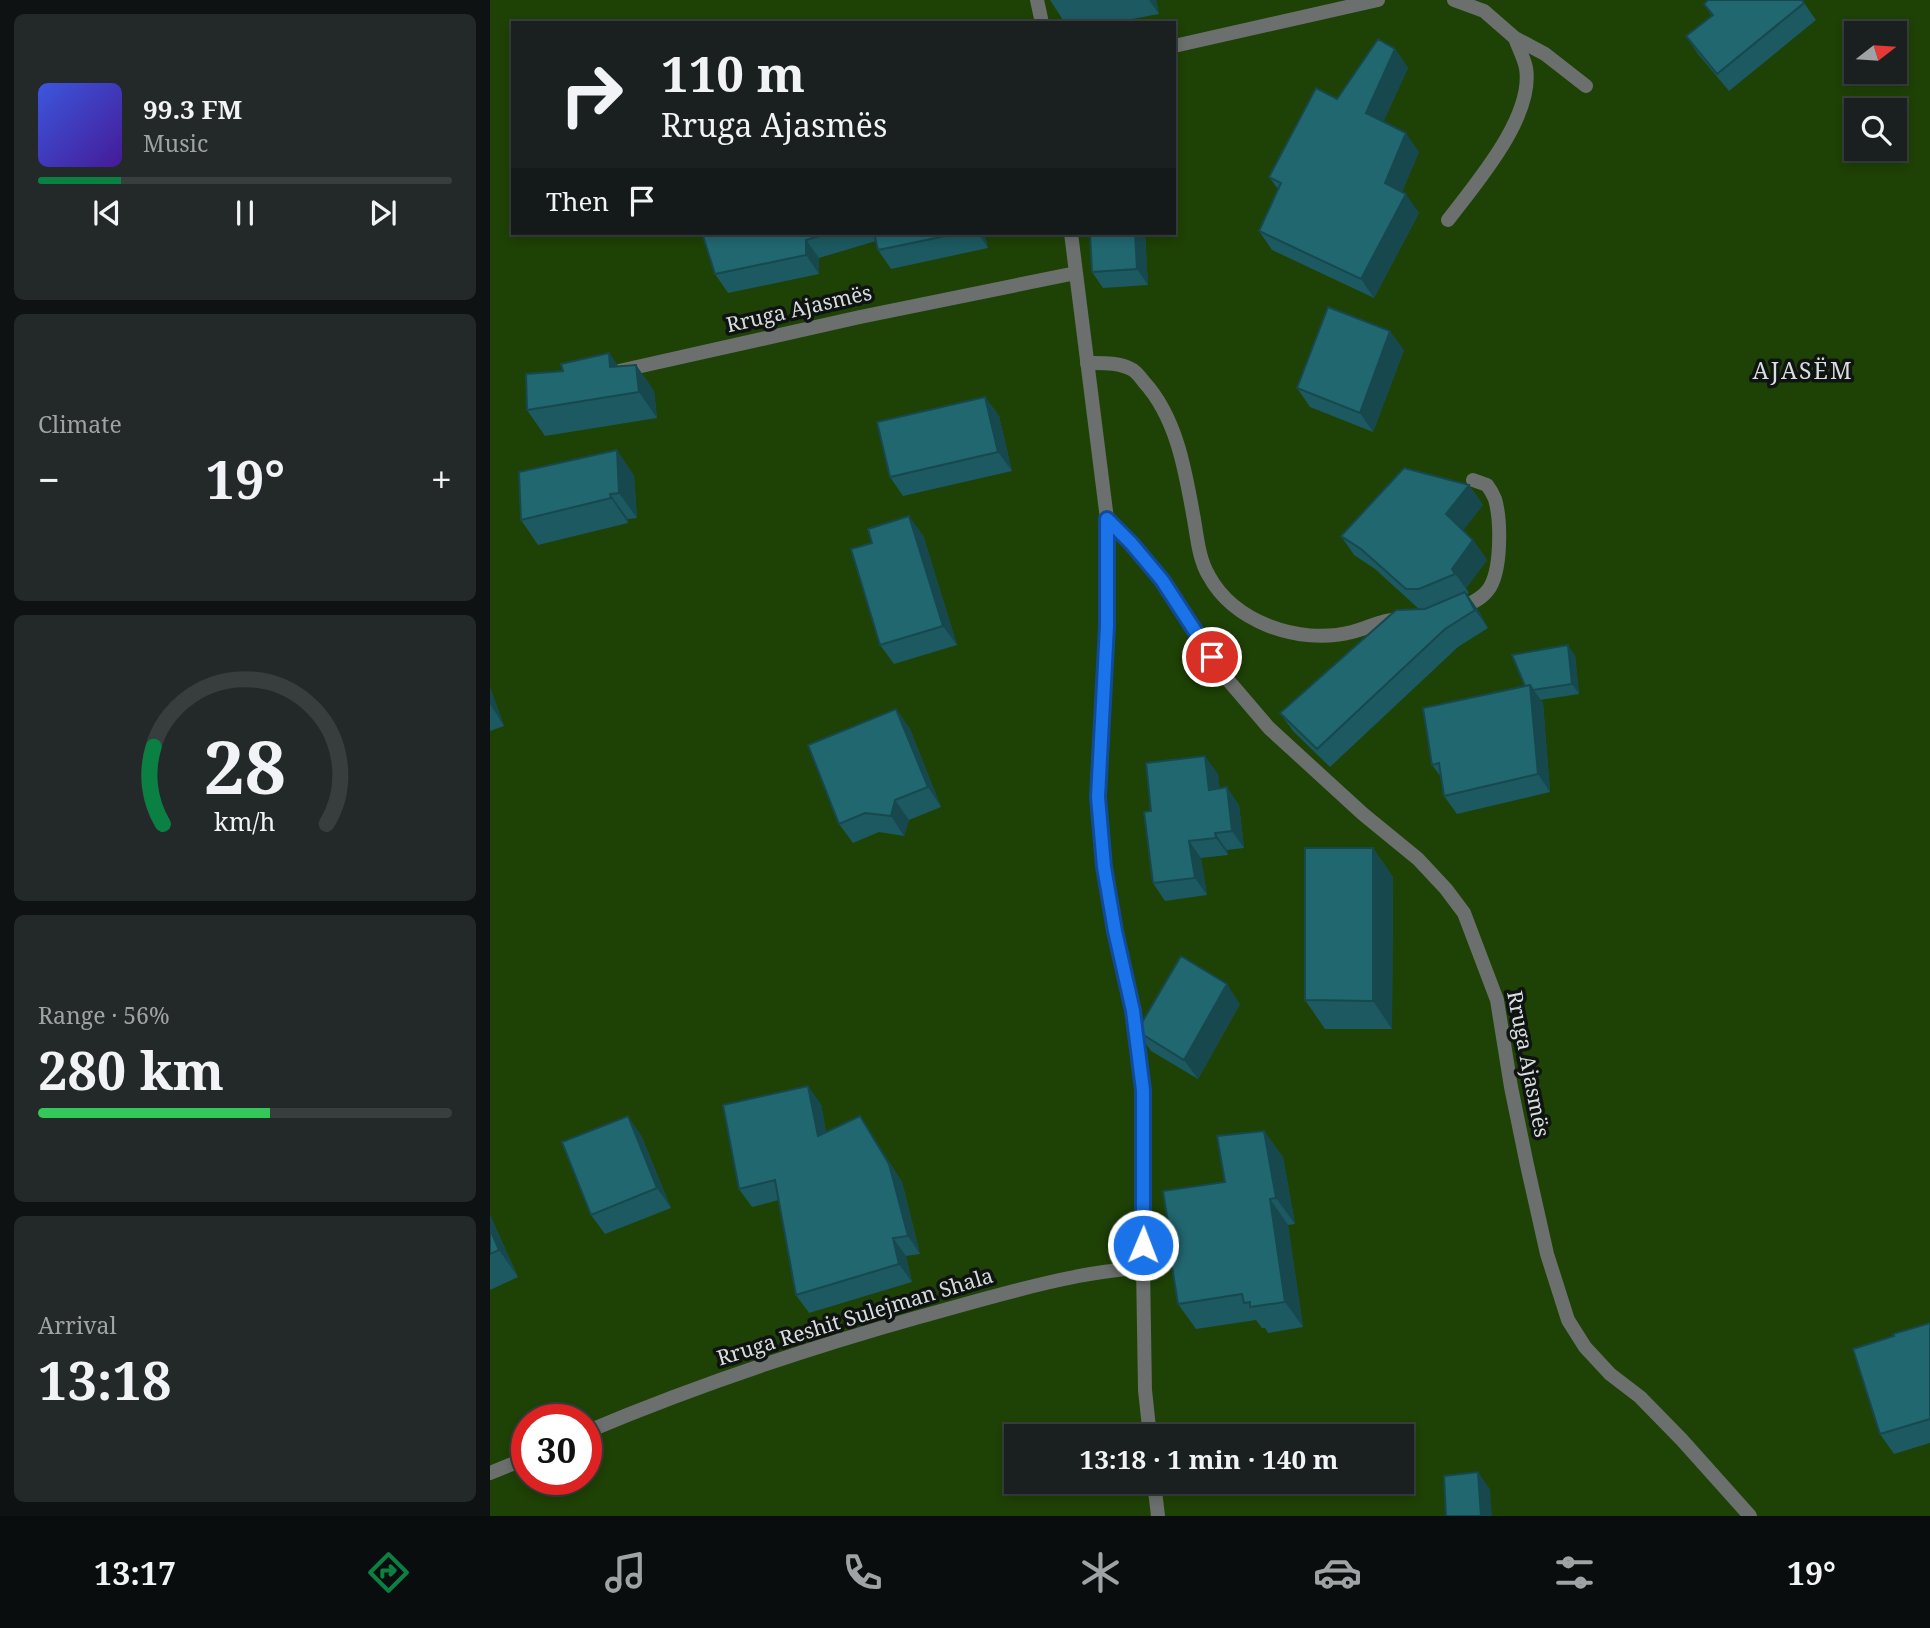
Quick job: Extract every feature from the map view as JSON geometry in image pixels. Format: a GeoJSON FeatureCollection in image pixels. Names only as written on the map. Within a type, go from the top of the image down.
{"type":"FeatureCollection","features":[{"type":"Feature","properties":{"kind":"street"},"geometry":{"type":"LineString","coordinates":[[1037,0],[1042,21]]}},
{"type":"Feature","properties":{"kind":"street"},"geometry":{"type":"LineString","coordinates":[[1176,46],[1378,0]]}},
{"type":"Feature","properties":{"kind":"street"},"geometry":{"type":"LineString","coordinates":[[1454,0],[1484,11],[1515,38],[1545,54],[1586,86]]}},
{"type":"Feature","properties":{"kind":"street"},"geometry":{"type":"LineString","coordinates":[[1448,220],[1506,143],[1525,94],[1526,69],[1515,38]]}},
{"type":"Feature","properties":{"kind":"street"},"geometry":{"type":"LineString","coordinates":[[1071,235],[1107,519],[1107,626],[1098,797],[1104,867],[1133,1011],[1143,1090],[1145,1390],[1149,1424]]}},
{"type":"Feature","properties":{"kind":"street","name":"Rruga Ajasmës"},"geometry":{"type":"LineString","coordinates":[[611,373],[860,317],[1076,273]]}},
{"type":"Feature","properties":{"kind":"street"},"geometry":{"type":"LineString","coordinates":[[1087,363],[1115,363],[1134,371],[1157,396],[1172,430],[1185,473],[1198,544],[1208,575],[1229,604],[1268,625],[1319,637],[1354,632],[1389,619],[1422,619]]}},
{"type":"Feature","properties":{"kind":"street"},"geometry":{"type":"LineString","coordinates":[[1445,614],[1475,601],[1488,590],[1496,573],[1498,522],[1495,498],[1488,485],[1473,480]]}},
{"type":"Feature","properties":{"kind":"street","name":"Rruga Ajasmës"},"geometry":{"type":"LineString","coordinates":[[1107,519],[1162,580],[1228,680],[1269,728],[1363,814],[1419,859],[1464,914],[1497,1000],[1527,1165],[1547,1255],[1568,1320],[1585,1347],[1610,1374],[1640,1397],[1750,1516]]}},
{"type":"Feature","properties":{"kind":"street","name":"Rruga Reshit Sulejman Shala"},"geometry":{"type":"LineString","coordinates":[[602,1425],[753,1367],[844,1338],[1002,1294],[1063,1280],[1143,1267]]}},
{"type":"Feature","properties":{"kind":"street"},"geometry":{"type":"LineString","coordinates":[[490,1473],[511,1464]]}},
{"type":"Feature","properties":{"kind":"street"},"geometry":{"type":"LineString","coordinates":[[1155,1494],[1158,1516]]}},
{"type":"Feature","properties":{"kind":"green space"},"geometry":{"type":"Polygon","coordinates":[[[490,0],[1930,0],[1930,1516],[490,1516],[490,0]]]}},
{"type":"Feature","properties":{"kind":"building"},"geometry":{"type":"Polygon","coordinates":[[[1708,0],[1802,0],[1804,3],[1717,74],[1686,36],[1713,15],[1704,4],[1708,0]]]}},
{"type":"Feature","properties":{"kind":"building"},"geometry":{"type":"Polygon","coordinates":[[[1378,39],[1395,49],[1366,113],[1406,133],[1385,183],[1406,194],[1361,279],[1259,231],[1281,183],[1269,177],[1316,88],[1337,99],[1378,39]]]}},
{"type":"Feature","properties":{"kind":"building"},"geometry":{"type":"Polygon","coordinates":[[[703,235],[822,235],[806,240],[806,255],[715,274],[703,235]]]}},
{"type":"Feature","properties":{"kind":"building"},"geometry":{"type":"Polygon","coordinates":[[[874,235],[950,235],[878,250],[874,235]]]}},
{"type":"Feature","properties":{"kind":"building"},"geometry":{"type":"Polygon","coordinates":[[[1090,235],[1135,235],[1137,269],[1092,272],[1090,235]]]}},
{"type":"Feature","properties":{"kind":"building"},"geometry":{"type":"Polygon","coordinates":[[[1328,307],[1390,331],[1360,413],[1297,388],[1328,307]]]}},
{"type":"Feature","properties":{"kind":"building"},"geometry":{"type":"Polygon","coordinates":[[[609,353],[610,367],[636,365],[639,392],[527,410],[526,374],[563,371],[561,364],[609,353]]]}},
{"type":"Feature","properties":{"kind":"building"},"geometry":{"type":"Polygon","coordinates":[[[985,397],[998,452],[890,477],[877,422],[985,397]]]}},
{"type":"Feature","properties":{"kind":"building"},"geometry":{"type":"Polygon","coordinates":[[[617,450],[619,493],[610,494],[611,498],[521,520],[519,472],[617,450]]]}},
{"type":"Feature","properties":{"kind":"building"},"geometry":{"type":"Polygon","coordinates":[[[1404,468],[1469,485],[1446,514],[1473,540],[1452,569],[1455,574],[1419,589],[1406,589],[1361,549],[1341,536],[1404,468]]]}},
{"type":"Feature","properties":{"kind":"building"},"geometry":{"type":"Polygon","coordinates":[[[909,516],[943,626],[880,645],[851,549],[872,543],[868,529],[909,516]]]}},
{"type":"Feature","properties":{"kind":"building"},"geometry":{"type":"Polygon","coordinates":[[[1465,592],[1475,610],[1445,629],[1317,749],[1280,713],[1396,610],[1425,609],[1465,592]]]}},
{"type":"Feature","properties":{"kind":"building"},"geometry":{"type":"Polygon","coordinates":[[[1568,645],[1572,684],[1533,690],[1530,685],[1525,686],[1512,655],[1568,645]]]}},
{"type":"Feature","properties":{"kind":"building"},"geometry":{"type":"Polygon","coordinates":[[[1530,685],[1538,774],[1444,796],[1439,763],[1432,765],[1423,708],[1530,685]]]}},
{"type":"Feature","properties":{"kind":"building"},"geometry":{"type":"Polygon","coordinates":[[[896,709],[928,787],[895,800],[891,816],[865,813],[839,824],[808,745],[896,709]]]}},
{"type":"Feature","properties":{"kind":"building"},"geometry":{"type":"Polygon","coordinates":[[[1205,756],[1209,790],[1227,787],[1232,831],[1215,833],[1216,838],[1189,841],[1195,878],[1153,883],[1144,812],[1151,811],[1146,763],[1205,756]]]}},
{"type":"Feature","properties":{"kind":"building"},"geometry":{"type":"Polygon","coordinates":[[[1305,848],[1373,848],[1373,1001],[1305,1000],[1305,848]]]}},
{"type":"Feature","properties":{"kind":"building"},"geometry":{"type":"Polygon","coordinates":[[[1181,956],[1227,984],[1184,1060],[1137,1031],[1181,956]]]}},
{"type":"Feature","properties":{"kind":"building"},"geometry":{"type":"Polygon","coordinates":[[[808,1086],[818,1136],[860,1116],[889,1164],[908,1236],[893,1238],[899,1264],[796,1295],[775,1180],[739,1189],[723,1105],[808,1086]]]}},
{"type":"Feature","properties":{"kind":"building"},"geometry":{"type":"Polygon","coordinates":[[[628,1116],[657,1188],[591,1215],[562,1142],[628,1116]]]}},
{"type":"Feature","properties":{"kind":"building"},"geometry":{"type":"Polygon","coordinates":[[[1264,1131],[1276,1198],[1270,1199],[1285,1302],[1250,1307],[1250,1302],[1244,1303],[1242,1294],[1178,1304],[1163,1191],[1225,1182],[1217,1136],[1264,1131]]]}},
{"type":"Feature","properties":{"kind":"building"},"geometry":{"type":"Polygon","coordinates":[[[490,1229],[499,1250],[490,1254],[490,1229]]]}},
{"type":"Feature","properties":{"kind":"building"},"geometry":{"type":"Polygon","coordinates":[[[1930,1323],[1930,1419],[1880,1434],[1853,1349],[1930,1323]]]}},
{"type":"Feature","properties":{"kind":"building"},"geometry":{"type":"Polygon","coordinates":[[[1478,1472],[1481,1516],[1446,1516],[1444,1476],[1478,1472]]]}},
{"type":"Feature","properties":{"kind":"district","name":"AJASËM"},"geometry":{"type":"Point","coordinates":[1803,371]}},
{"type":"Feature","properties":{"kind":"route"},"geometry":{"type":"LineString","coordinates":[[1143,1245],[1143,1090],[1133,1011],[1104,867],[1098,797],[1107,626],[1107,519],[1162,580],[1212,657]]}}]}
